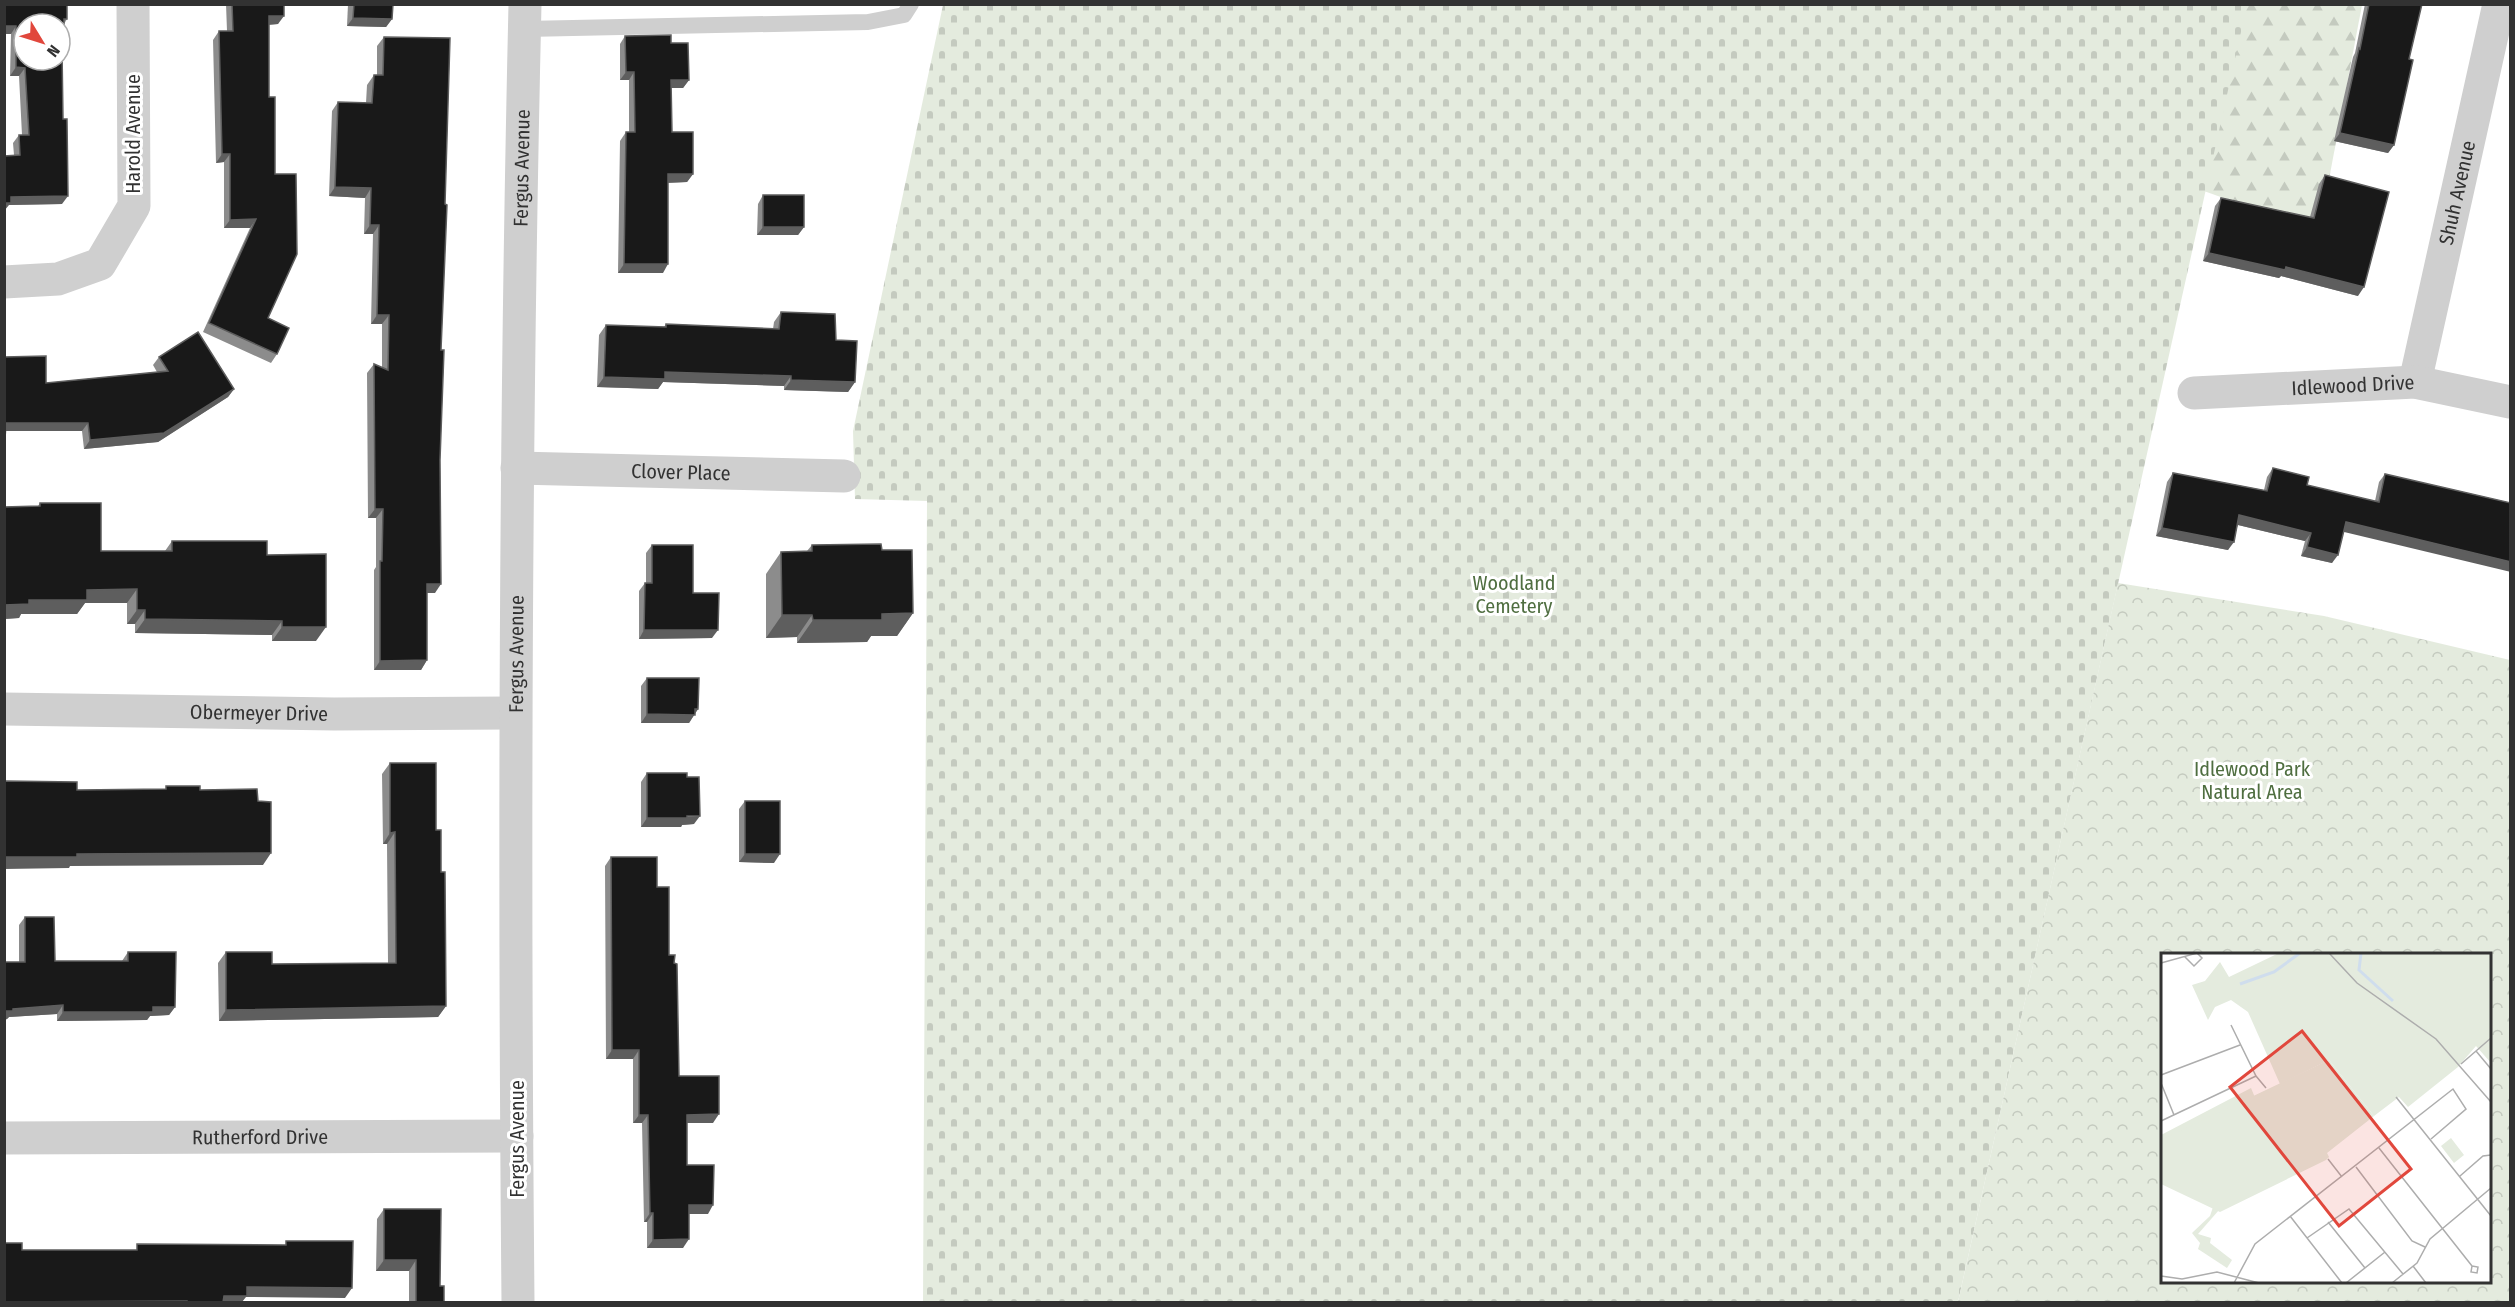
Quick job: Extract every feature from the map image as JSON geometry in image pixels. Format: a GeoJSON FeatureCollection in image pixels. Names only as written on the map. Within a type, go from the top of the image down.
{"type":"FeatureCollection","features":[{"type":"Feature","properties":{"kind":"street","name":"Harold Avenue"},"geometry":{"type":"LineString","coordinates":[[4,282],[58,279],[100,264],[134,207],[133,4]]}},
{"type":"Feature","properties":{"kind":"street","name":"Shuh Avenue"},"geometry":{"type":"LineString","coordinates":[[2415,382],[2499,4]]}},
{"type":"Feature","properties":{"kind":"street","name":"Fergus Avenue"},"geometry":{"type":"LineString","coordinates":[[518,1302],[515,713],[525,17]]}},
{"type":"Feature","properties":{"kind":"street","name":"Idlewood Drive"},"geometry":{"type":"LineString","coordinates":[[2194,393],[2415,382],[2511,402]]}},
{"type":"Feature","properties":{"kind":"street","name":"Clover Place"},"geometry":{"type":"LineString","coordinates":[[517,468],[844,476]]}},
{"type":"Feature","properties":{"kind":"street","name":"Obermeyer Drive"},"geometry":{"type":"LineString","coordinates":[[4,709],[334,714],[515,713]]}},
{"type":"Feature","properties":{"kind":"street","name":"Rutherford Drive"},"geometry":{"type":"LineString","coordinates":[[4,1138],[517,1136]]}},
{"type":"Feature","properties":{"kind":"lane"},"geometry":{"type":"LineString","coordinates":[[525,17],[868,22],[904,15],[911,4]]}},
{"type":"Feature","properties":{"kind":"green space","name":"Woodland Cemetery"},"geometry":{"type":"Polygon","coordinates":[[[943,5],[2247,5],[1958,1302],[923,1302],[927,501],[855,499],[853,431],[943,5]]]}},
{"type":"Feature","properties":{"kind":"green space"},"geometry":{"type":"Polygon","coordinates":[[[2183,5],[2362,5],[2319,232],[2145,170],[2183,5]]]}},
{"type":"Feature","properties":{"kind":"green space","name":"Idlewood Park Natural Area"},"geometry":{"type":"Polygon","coordinates":[[[2118,583],[2324,616],[2510,660],[2510,1302],[1958,1302],[2118,583]]]}},
{"type":"Feature","properties":{"kind":"building"},"geometry":{"type":"Polygon","coordinates":[[[4,4],[67,4],[67,12],[12,12],[12,26],[4,26],[4,4]]]}},
{"type":"Feature","properties":{"kind":"building"},"geometry":{"type":"Polygon","coordinates":[[[232,4],[284,4],[284,16],[269,16],[269,97],[275,97],[275,174],[296,174],[297,254],[268,318],[289,328],[277,354],[209,323],[256,219],[230,220],[230,154],[222,154],[219,31],[233,31],[232,4]]]}},
{"type":"Feature","properties":{"kind":"building"},"geometry":{"type":"Polygon","coordinates":[[[354,4],[393,4],[392,19],[353,18],[354,4]]]}},
{"type":"Feature","properties":{"kind":"building"},"geometry":{"type":"Polygon","coordinates":[[[2369,4],[2422,4],[2409,59],[2413,60],[2394,145],[2340,133],[2369,4]]]}},
{"type":"Feature","properties":{"kind":"building"},"geometry":{"type":"Polygon","coordinates":[[[671,35],[671,43],[688,43],[689,80],[671,80],[672,132],[693,132],[693,174],[668,174],[668,264],[624,264],[626,132],[635,132],[634,72],[626,72],[625,36],[671,35]]]}},
{"type":"Feature","properties":{"kind":"building"},"geometry":{"type":"Polygon","coordinates":[[[384,37],[450,38],[445,204],[447,205],[441,350],[444,350],[440,460],[441,584],[427,584],[427,660],[380,661],[380,561],[382,561],[383,509],[375,509],[374,364],[388,370],[389,315],[377,315],[379,225],[370,225],[371,188],[335,187],[338,102],[372,103],[374,75],[383,75],[384,37]]]}},
{"type":"Feature","properties":{"kind":"building"},"geometry":{"type":"Polygon","coordinates":[[[25,72],[62,72],[63,119],[67,119],[68,196],[11,197],[11,203],[4,203],[4,156],[20,155],[19,135],[29,135],[25,72]]]}},
{"type":"Feature","properties":{"kind":"building"},"geometry":{"type":"Polygon","coordinates":[[[2325,175],[2389,192],[2364,287],[2286,267],[2285,270],[2209,253],[2221,198],[2314,218],[2325,175]]]}},
{"type":"Feature","properties":{"kind":"building"},"geometry":{"type":"Polygon","coordinates":[[[763,195],[804,195],[804,227],[763,227],[763,195]]]}},
{"type":"Feature","properties":{"kind":"building"},"geometry":{"type":"Polygon","coordinates":[[[781,312],[835,314],[836,340],[857,341],[855,382],[791,380],[791,376],[665,372],[665,379],[604,377],[606,325],[666,327],[666,324],[779,329],[781,312]]]}},
{"type":"Feature","properties":{"kind":"building"},"geometry":{"type":"Polygon","coordinates":[[[198,332],[234,389],[164,433],[90,440],[88,423],[6,423],[4,439],[4,357],[46,356],[46,383],[168,371],[159,357],[198,332]]]}},
{"type":"Feature","properties":{"kind":"building"},"geometry":{"type":"Polygon","coordinates":[[[2273,468],[2309,477],[2307,485],[2379,502],[2385,474],[2511,503],[2511,562],[2346,522],[2338,555],[2307,547],[2311,533],[2239,515],[2234,542],[2162,528],[2173,473],[2267,491],[2273,468]]]}},
{"type":"Feature","properties":{"kind":"building"},"geometry":{"type":"Polygon","coordinates":[[[40,503],[101,503],[101,551],[172,551],[172,541],[267,541],[267,555],[326,554],[326,627],[282,627],[282,621],[145,619],[145,610],[137,610],[137,589],[87,590],[87,600],[29,600],[29,604],[4,605],[4,507],[40,506],[40,503]]]}},
{"type":"Feature","properties":{"kind":"building"},"geometry":{"type":"Polygon","coordinates":[[[881,544],[882,550],[912,550],[913,613],[882,614],[882,620],[813,620],[812,615],[782,615],[781,552],[812,551],[812,545],[881,544]]]}},
{"type":"Feature","properties":{"kind":"building"},"geometry":{"type":"Polygon","coordinates":[[[652,545],[693,545],[693,593],[719,593],[718,630],[644,630],[645,583],[652,583],[652,545]]]}},
{"type":"Feature","properties":{"kind":"building"},"geometry":{"type":"Polygon","coordinates":[[[647,678],[699,678],[698,709],[695,709],[695,715],[647,714],[647,678]]]}},
{"type":"Feature","properties":{"kind":"building"},"geometry":{"type":"Polygon","coordinates":[[[390,763],[436,763],[436,830],[441,830],[441,872],[445,872],[446,1006],[226,1010],[226,952],[272,952],[272,964],[396,963],[395,832],[390,833],[390,763]]]}},
{"type":"Feature","properties":{"kind":"building"},"geometry":{"type":"Polygon","coordinates":[[[647,773],[687,773],[687,777],[699,777],[700,816],[647,818],[647,773]]]}},
{"type":"Feature","properties":{"kind":"building"},"geometry":{"type":"Polygon","coordinates":[[[4,781],[77,782],[77,790],[166,789],[166,786],[200,786],[200,790],[257,789],[258,801],[271,802],[271,853],[77,854],[77,857],[4,857],[4,781]]]}},
{"type":"Feature","properties":{"kind":"building"},"geometry":{"type":"Polygon","coordinates":[[[745,801],[780,801],[780,854],[745,854],[745,801]]]}},
{"type":"Feature","properties":{"kind":"building"},"geometry":{"type":"Polygon","coordinates":[[[611,857],[657,857],[657,887],[669,887],[669,955],[675,955],[674,963],[677,964],[679,1076],[719,1076],[719,1114],[687,1115],[687,1165],[714,1165],[713,1205],[689,1205],[689,1239],[653,1240],[653,1213],[650,1213],[648,1115],[639,1115],[639,1050],[612,1050],[611,857]]]}},
{"type":"Feature","properties":{"kind":"building"},"geometry":{"type":"Polygon","coordinates":[[[25,917],[54,917],[55,961],[128,961],[128,952],[176,952],[175,1007],[153,1007],[153,1012],[63,1012],[63,1005],[4,1011],[4,962],[25,962],[25,917]]]}},
{"type":"Feature","properties":{"kind":"building"},"geometry":{"type":"Polygon","coordinates":[[[384,1209],[441,1209],[440,1286],[444,1286],[444,1302],[416,1302],[416,1260],[384,1260],[384,1209]]]}},
{"type":"Feature","properties":{"kind":"building"},"geometry":{"type":"Polygon","coordinates":[[[286,1241],[353,1241],[352,1288],[247,1287],[247,1296],[224,1296],[223,1302],[4,1302],[4,1243],[22,1243],[22,1250],[137,1250],[137,1244],[286,1245],[286,1241]]]}}]}
